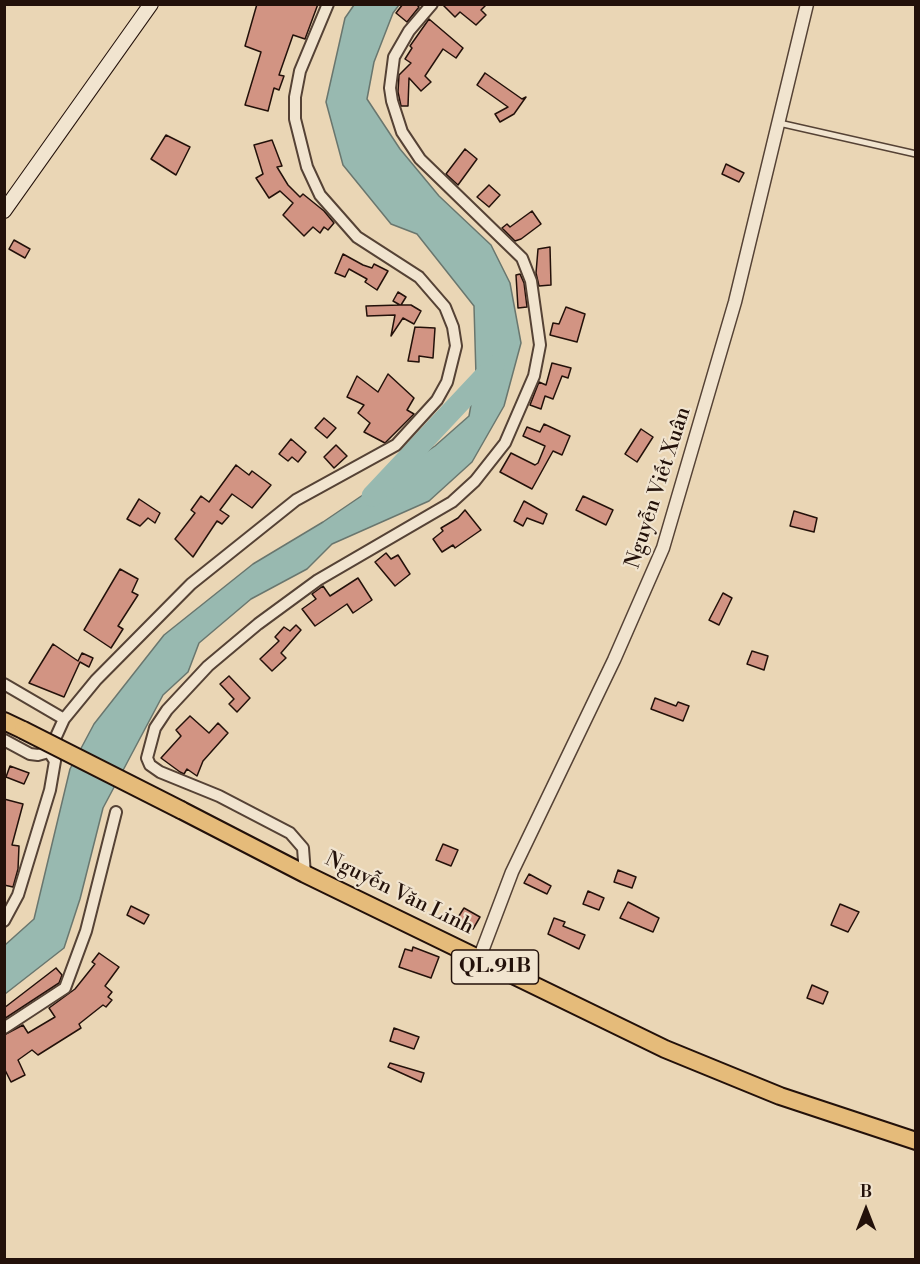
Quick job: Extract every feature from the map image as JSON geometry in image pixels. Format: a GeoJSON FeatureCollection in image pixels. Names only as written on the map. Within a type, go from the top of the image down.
{"type":"FeatureCollection","features":[{"type":"Feature","properties":{"kind":"highway","name":"Nguyễn Văn Linh"},"geometry":{"type":"LineString","coordinates":[[4,721],[305,874],[665,1049],[735,1079],[915,1141]]}},
{"type":"Feature","properties":{"kind":"main road"},"geometry":{"type":"LineString","coordinates":[[4,211],[151,4]]}},
{"type":"Feature","properties":{"kind":"street"},"geometry":{"type":"LineString","coordinates":[[50,752],[64,720],[96,680],[191,584],[296,501],[396,445],[436,400],[447,382],[456,346],[453,327],[445,307],[419,277],[357,237],[320,195],[307,168],[295,119],[295,97],[300,71],[328,4]]}},
{"type":"Feature","properties":{"kind":"street"},"geometry":{"type":"LineString","coordinates":[[305,874],[303,848],[290,834],[219,796],[160,772],[150,765],[147,758],[155,728],[167,710],[208,666],[258,624],[318,580],[452,502],[475,481],[505,443],[534,376],[540,345],[531,281],[522,258],[420,159],[402,132],[392,101],[390,88],[394,57],[409,31],[432,4]]}},
{"type":"Feature","properties":{"kind":"street","name":"Nguyễn Viết Xuân"},"geometry":{"type":"LineString","coordinates":[[479,959],[512,872],[614,660],[663,548],[735,302],[807,4]]}},
{"type":"Feature","properties":{"kind":"street"},"geometry":{"type":"LineString","coordinates":[[4,684],[64,720]]}},
{"type":"Feature","properties":{"kind":"street"},"geometry":{"type":"LineString","coordinates":[[4,740],[30,754],[50,752]]}},
{"type":"Feature","properties":{"kind":"street"},"geometry":{"type":"LineString","coordinates":[[4,921],[18,895],[53,780],[55,761],[50,752]]}},
{"type":"Feature","properties":{"kind":"street"},"geometry":{"type":"LineString","coordinates":[[4,1028],[65,988],[86,931],[116,812]]}},
{"type":"Feature","properties":{"kind":"lane"},"geometry":{"type":"LineString","coordinates":[[779,123],[915,154]]}},
{"type":"Feature","properties":{"kind":"water"},"geometry":{"type":"Polygon","coordinates":[[[354,5],[399,5],[393,13],[374,62],[367,99],[400,149],[439,196],[491,245],[510,283],[521,343],[504,406],[472,462],[429,501],[332,544],[307,569],[251,599],[199,643],[188,672],[163,695],[103,808],[80,899],[64,948],[5,994],[5,945],[34,919],[70,769],[94,724],[164,635],[253,564],[323,522],[435,446],[469,416],[476,376],[474,306],[417,234],[391,224],[343,165],[326,102],[345,18],[354,5]]]}},
{"type":"Feature","properties":{"kind":"building"},"geometry":{"type":"Polygon","coordinates":[[[257,4],[318,4],[305,39],[293,35],[279,75],[284,76],[279,90],[274,88],[268,111],[245,105],[261,52],[245,46],[257,4]]]}},
{"type":"Feature","properties":{"kind":"building"},"geometry":{"type":"Polygon","coordinates":[[[403,4],[416,4],[419,7],[407,22],[396,13],[403,4]]]}},
{"type":"Feature","properties":{"kind":"building"},"geometry":{"type":"Polygon","coordinates":[[[442,4],[487,4],[481,10],[486,15],[476,25],[460,12],[455,17],[442,4]]]}},
{"type":"Feature","properties":{"kind":"building"},"geometry":{"type":"Polygon","coordinates":[[[429,19],[463,48],[456,58],[443,49],[425,76],[431,82],[421,91],[409,78],[408,106],[401,106],[398,92],[399,75],[411,63],[405,59],[412,48],[410,46],[429,19]]]}},
{"type":"Feature","properties":{"kind":"building"},"geometry":{"type":"Polygon","coordinates":[[[485,73],[522,99],[526,97],[514,114],[500,122],[495,114],[508,107],[477,85],[485,73]]]}},
{"type":"Feature","properties":{"kind":"building"},"geometry":{"type":"Polygon","coordinates":[[[166,135],[190,147],[176,175],[151,159],[166,135]]]}},
{"type":"Feature","properties":{"kind":"building"},"geometry":{"type":"Polygon","coordinates":[[[272,140],[282,166],[277,167],[288,185],[300,197],[303,194],[324,211],[334,223],[328,230],[324,227],[320,233],[313,227],[304,236],[283,215],[293,203],[280,191],[269,198],[256,178],[263,174],[254,145],[272,140]]]}},
{"type":"Feature","properties":{"kind":"building"},"geometry":{"type":"Polygon","coordinates":[[[465,149],[477,159],[458,185],[446,174],[465,149]]]}},
{"type":"Feature","properties":{"kind":"building"},"geometry":{"type":"Polygon","coordinates":[[[726,164],[744,173],[739,182],[722,174],[726,164]]]}},
{"type":"Feature","properties":{"kind":"building"},"geometry":{"type":"Polygon","coordinates":[[[489,185],[500,195],[489,207],[477,197],[489,185]]]}},
{"type":"Feature","properties":{"kind":"building"},"geometry":{"type":"Polygon","coordinates":[[[532,211],[541,224],[521,239],[515,241],[502,228],[507,224],[510,227],[532,211]]]}},
{"type":"Feature","properties":{"kind":"building"},"geometry":{"type":"Polygon","coordinates":[[[14,240],[30,249],[25,258],[9,249],[14,240]]]}},
{"type":"Feature","properties":{"kind":"building"},"geometry":{"type":"Polygon","coordinates":[[[550,247],[551,285],[539,286],[536,273],[538,249],[550,247]]]}},
{"type":"Feature","properties":{"kind":"building"},"geometry":{"type":"Polygon","coordinates":[[[343,254],[363,265],[372,268],[374,264],[388,271],[377,290],[365,282],[367,279],[349,269],[345,277],[335,273],[343,254]]]}},
{"type":"Feature","properties":{"kind":"building"},"geometry":{"type":"Polygon","coordinates":[[[520,274],[524,283],[527,307],[518,308],[516,275],[520,274]]]}},
{"type":"Feature","properties":{"kind":"building"},"geometry":{"type":"Polygon","coordinates":[[[398,292],[406,297],[401,305],[411,305],[421,311],[414,324],[403,318],[391,336],[395,315],[367,316],[366,306],[400,305],[393,301],[398,292]]]}},
{"type":"Feature","properties":{"kind":"building"},"geometry":{"type":"Polygon","coordinates":[[[566,307],[585,314],[577,342],[550,335],[553,323],[559,324],[566,307]]]}},
{"type":"Feature","properties":{"kind":"building"},"geometry":{"type":"Polygon","coordinates":[[[415,327],[435,328],[433,358],[419,356],[419,362],[408,361],[415,327]]]}},
{"type":"Feature","properties":{"kind":"building"},"geometry":{"type":"Polygon","coordinates":[[[552,363],[571,368],[568,378],[562,376],[553,399],[545,396],[541,409],[530,405],[539,382],[546,385],[552,363]]]}},
{"type":"Feature","properties":{"kind":"building"},"geometry":{"type":"Polygon","coordinates":[[[388,374],[414,398],[407,410],[414,414],[385,443],[364,432],[370,423],[358,413],[364,405],[347,397],[357,376],[378,392],[388,374]]]}},
{"type":"Feature","properties":{"kind":"building"},"geometry":{"type":"Polygon","coordinates":[[[324,418],[336,428],[327,438],[315,428],[324,418]]]}},
{"type":"Feature","properties":{"kind":"building"},"geometry":{"type":"Polygon","coordinates":[[[544,424],[570,436],[562,455],[553,451],[532,489],[500,472],[511,453],[535,465],[538,463],[545,446],[523,436],[527,427],[540,432],[544,424]]]}},
{"type":"Feature","properties":{"kind":"building"},"geometry":{"type":"Polygon","coordinates":[[[641,429],[653,437],[637,462],[625,454],[641,429]]]}},
{"type":"Feature","properties":{"kind":"building"},"geometry":{"type":"Polygon","coordinates":[[[291,439],[306,452],[298,462],[292,457],[288,461],[279,454],[291,439]]]}},
{"type":"Feature","properties":{"kind":"building"},"geometry":{"type":"Polygon","coordinates":[[[336,445],[347,456],[334,468],[324,457],[336,445]]]}},
{"type":"Feature","properties":{"kind":"building"},"geometry":{"type":"Polygon","coordinates":[[[236,465],[249,475],[252,471],[271,485],[252,508],[232,494],[220,510],[229,516],[222,524],[217,521],[193,557],[175,539],[195,513],[191,510],[201,496],[209,502],[236,465]]]}},
{"type":"Feature","properties":{"kind":"building"},"geometry":{"type":"Polygon","coordinates":[[[583,496],[613,510],[606,525],[576,510],[583,496]]]}},
{"type":"Feature","properties":{"kind":"building"},"geometry":{"type":"Polygon","coordinates":[[[139,499],[160,513],[155,523],[148,518],[140,526],[127,519],[139,499]]]}},
{"type":"Feature","properties":{"kind":"building"},"geometry":{"type":"Polygon","coordinates":[[[524,501],[547,514],[543,524],[527,518],[523,526],[514,521],[524,501]]]}},
{"type":"Feature","properties":{"kind":"building"},"geometry":{"type":"Polygon","coordinates":[[[465,510],[481,530],[455,548],[453,545],[442,552],[433,539],[443,531],[441,528],[458,518],[465,510]]]}},
{"type":"Feature","properties":{"kind":"building"},"geometry":{"type":"Polygon","coordinates":[[[794,511],[817,518],[814,532],[790,526],[794,511]]]}},
{"type":"Feature","properties":{"kind":"building"},"geometry":{"type":"Polygon","coordinates":[[[386,553],[391,559],[398,555],[410,574],[395,586],[375,562],[386,553]]]}},
{"type":"Feature","properties":{"kind":"building"},"geometry":{"type":"Polygon","coordinates":[[[120,569],[138,579],[132,592],[138,595],[118,626],[123,629],[111,648],[84,630],[120,569]]]}},
{"type":"Feature","properties":{"kind":"building"},"geometry":{"type":"Polygon","coordinates":[[[358,578],[372,600],[353,613],[347,604],[315,626],[302,609],[316,599],[312,594],[323,586],[330,596],[358,578]]]}},
{"type":"Feature","properties":{"kind":"building"},"geometry":{"type":"Polygon","coordinates":[[[723,593],[732,598],[719,625],[709,620],[723,593]]]}},
{"type":"Feature","properties":{"kind":"building"},"geometry":{"type":"Polygon","coordinates":[[[296,625],[301,630],[281,653],[286,658],[272,671],[260,659],[279,641],[275,637],[284,627],[290,631],[296,625]]]}},
{"type":"Feature","properties":{"kind":"building"},"geometry":{"type":"Polygon","coordinates":[[[53,644],[78,661],[82,653],[93,658],[89,667],[80,662],[64,697],[29,683],[53,644]]]}},
{"type":"Feature","properties":{"kind":"building"},"geometry":{"type":"Polygon","coordinates":[[[752,651],[768,656],[764,670],[747,664],[752,651]]]}},
{"type":"Feature","properties":{"kind":"building"},"geometry":{"type":"Polygon","coordinates":[[[229,676],[250,698],[237,712],[229,704],[234,699],[220,684],[229,676]]]}},
{"type":"Feature","properties":{"kind":"building"},"geometry":{"type":"Polygon","coordinates":[[[655,698],[676,706],[678,702],[689,706],[683,721],[651,709],[655,698]]]}},
{"type":"Feature","properties":{"kind":"building"},"geometry":{"type":"Polygon","coordinates":[[[190,716],[209,733],[218,723],[228,733],[203,761],[197,776],[187,769],[184,774],[180,772],[161,758],[181,736],[176,730],[190,716]]]}},
{"type":"Feature","properties":{"kind":"building"},"geometry":{"type":"Polygon","coordinates":[[[10,766],[29,773],[24,784],[6,777],[10,766]]]}},
{"type":"Feature","properties":{"kind":"building"},"geometry":{"type":"Polygon","coordinates":[[[4,799],[23,804],[12,845],[19,846],[18,869],[13,887],[4,885],[4,799]]]}},
{"type":"Feature","properties":{"kind":"building"},"geometry":{"type":"Polygon","coordinates":[[[443,844],[458,850],[451,866],[436,860],[443,844]]]}},
{"type":"Feature","properties":{"kind":"building"},"geometry":{"type":"Polygon","coordinates":[[[618,870],[636,877],[632,888],[614,882],[618,870]]]}},
{"type":"Feature","properties":{"kind":"building"},"geometry":{"type":"Polygon","coordinates":[[[529,874],[551,886],[547,894],[524,883],[529,874]]]}},
{"type":"Feature","properties":{"kind":"building"},"geometry":{"type":"Polygon","coordinates":[[[588,891],[604,898],[599,910],[583,904],[588,891]]]}},
{"type":"Feature","properties":{"kind":"building"},"geometry":{"type":"Polygon","coordinates":[[[628,902],[659,918],[653,932],[620,918],[628,902]]]}},
{"type":"Feature","properties":{"kind":"building"},"geometry":{"type":"Polygon","coordinates":[[[840,904],[859,912],[848,932],[831,925],[840,904]]]}},
{"type":"Feature","properties":{"kind":"building"},"geometry":{"type":"Polygon","coordinates":[[[131,906],[149,915],[144,924],[127,915],[131,906]]]}},
{"type":"Feature","properties":{"kind":"building"},"geometry":{"type":"Polygon","coordinates":[[[464,908],[480,917],[473,929],[457,919],[464,908]]]}},
{"type":"Feature","properties":{"kind":"building"},"geometry":{"type":"Polygon","coordinates":[[[554,918],[565,922],[563,926],[585,935],[579,949],[548,934],[554,918]]]}},
{"type":"Feature","properties":{"kind":"building"},"geometry":{"type":"Polygon","coordinates":[[[413,947],[439,957],[431,978],[399,967],[405,949],[412,951],[413,947]]]}},
{"type":"Feature","properties":{"kind":"building"},"geometry":{"type":"Polygon","coordinates":[[[99,953],[119,967],[105,986],[112,992],[108,997],[112,1000],[106,1007],[103,1005],[79,1024],[81,1028],[38,1055],[32,1050],[18,1060],[25,1075],[11,1082],[4,1068],[4,1035],[23,1025],[28,1033],[55,1017],[49,1008],[75,989],[95,964],[92,962],[99,953]]]}},
{"type":"Feature","properties":{"kind":"building"},"geometry":{"type":"Polygon","coordinates":[[[56,968],[62,975],[59,983],[4,1019],[4,1008],[56,968]]]}},
{"type":"Feature","properties":{"kind":"building"},"geometry":{"type":"Polygon","coordinates":[[[812,985],[828,992],[823,1004],[807,998],[812,985]]]}},
{"type":"Feature","properties":{"kind":"building"},"geometry":{"type":"Polygon","coordinates":[[[394,1028],[419,1037],[414,1049],[390,1041],[394,1028]]]}},
{"type":"Feature","properties":{"kind":"building"},"geometry":{"type":"Polygon","coordinates":[[[390,1063],[424,1073],[421,1082],[388,1067],[390,1063]]]}},
{"type":"Feature","properties":{"kind":"waterway"},"geometry":{"type":"LineString","coordinates":[[372,496],[494,366]]}}]}
